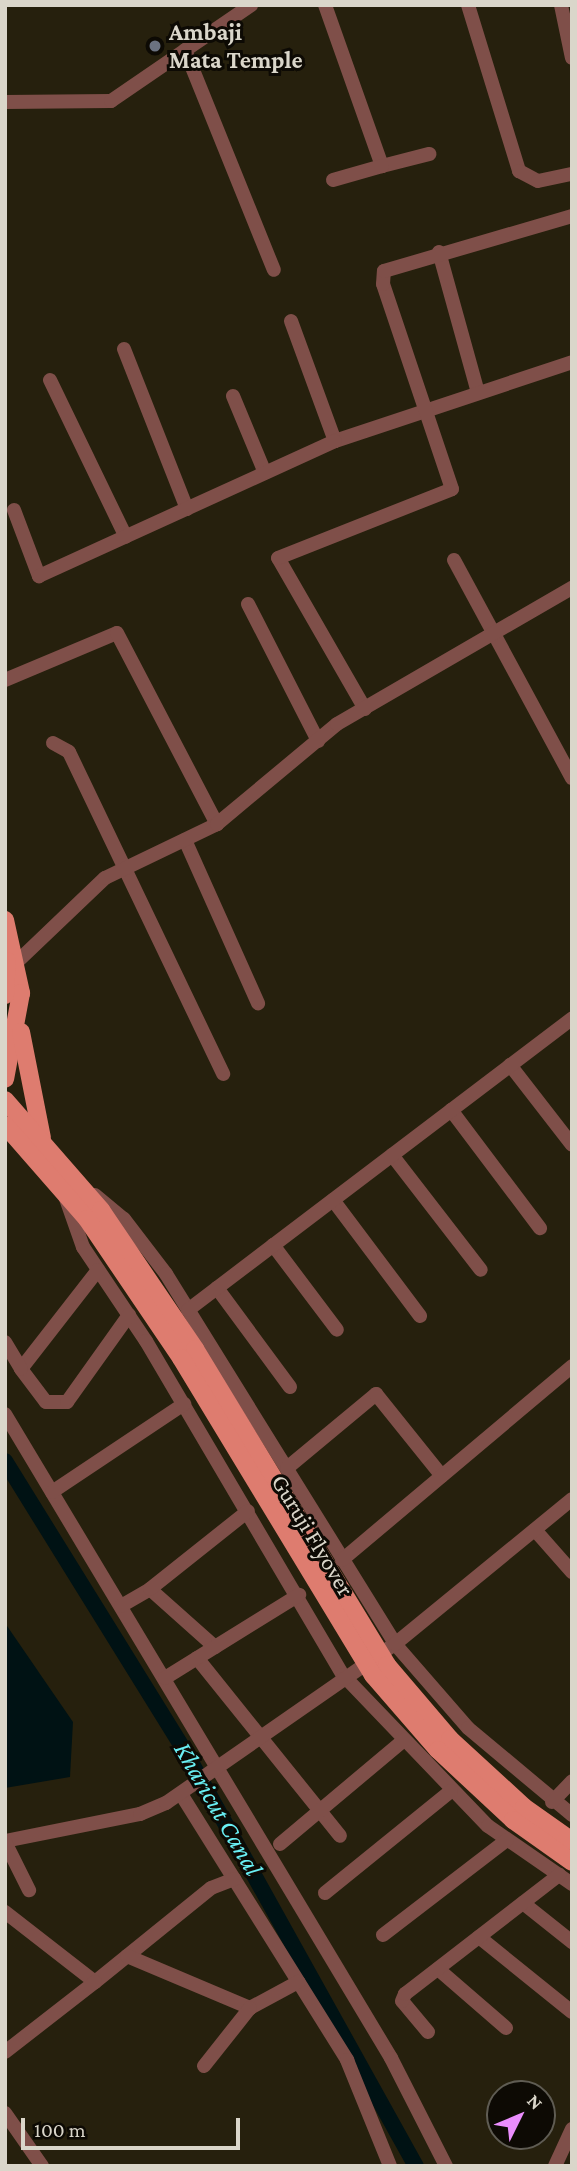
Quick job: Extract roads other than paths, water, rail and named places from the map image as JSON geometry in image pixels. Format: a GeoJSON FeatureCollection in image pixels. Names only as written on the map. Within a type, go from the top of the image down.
{"type":"FeatureCollection","features":[{"type":"Feature","properties":{"kind":"main road"},"geometry":{"type":"LineString","coordinates":[[5,920],[18,1011],[43,1142]]}},
{"type":"Feature","properties":{"kind":"main road"},"geometry":{"type":"LineString","coordinates":[[5,995],[12,958]]}},
{"type":"Feature","properties":{"kind":"main road"},"geometry":{"type":"LineString","coordinates":[[5,1079],[18,1011]]}},
{"type":"Feature","properties":{"kind":"main road"},"geometry":{"type":"LineString","coordinates":[[5,1100],[43,1142],[69,1184]]}},
{"type":"Feature","properties":{"kind":"main road"},"geometry":{"type":"LineString","coordinates":[[9,1133],[69,1184]]}},
{"type":"Feature","properties":{"kind":"main road","name":"Guruji Flyover"},"geometry":{"type":"LineString","coordinates":[[69,1184],[195,1349],[387,1665],[450,1739],[524,1807],[572,1841]]}},
{"type":"Feature","properties":{"kind":"main road","name":"Guruji Flyover"},"geometry":{"type":"LineString","coordinates":[[94,1214],[373,1675],[438,1750],[513,1820],[572,1862]]}},
{"type":"Feature","properties":{"kind":"street"},"geometry":{"type":"LineString","coordinates":[[5,102],[111,101],[251,5]]}},
{"type":"Feature","properties":{"kind":"street"},"geometry":{"type":"LineString","coordinates":[[326,5],[382,166]]}},
{"type":"Feature","properties":{"kind":"street"},"geometry":{"type":"LineString","coordinates":[[468,5],[519,171],[538,181],[572,174]]}},
{"type":"Feature","properties":{"kind":"street"},"geometry":{"type":"LineString","coordinates":[[561,5],[572,58]]}},
{"type":"Feature","properties":{"kind":"street"},"geometry":{"type":"LineString","coordinates":[[185,50],[274,270]]}},
{"type":"Feature","properties":{"kind":"street"},"geometry":{"type":"LineString","coordinates":[[333,180],[429,154]]}},
{"type":"Feature","properties":{"kind":"street"},"geometry":{"type":"LineString","coordinates":[[365,709],[278,558],[452,489],[383,284],[391,265],[572,216]]}},
{"type":"Feature","properties":{"kind":"street"},"geometry":{"type":"LineString","coordinates":[[439,252],[478,393]]}},
{"type":"Feature","properties":{"kind":"street"},"geometry":{"type":"LineString","coordinates":[[291,321],[334,441]]}},
{"type":"Feature","properties":{"kind":"street"},"geometry":{"type":"LineString","coordinates":[[124,349],[187,509]]}},
{"type":"Feature","properties":{"kind":"street"},"geometry":{"type":"LineString","coordinates":[[14,510],[39,576],[334,441],[572,362]]}},
{"type":"Feature","properties":{"kind":"street"},"geometry":{"type":"LineString","coordinates":[[50,380],[126,537]]}},
{"type":"Feature","properties":{"kind":"street"},"geometry":{"type":"LineString","coordinates":[[233,396],[265,473]]}},
{"type":"Feature","properties":{"kind":"street"},"geometry":{"type":"LineString","coordinates":[[454,560],[492,635],[572,778]]}},
{"type":"Feature","properties":{"kind":"street"},"geometry":{"type":"LineString","coordinates":[[12,958],[105,878],[217,824],[318,741],[365,709],[572,588]]}},
{"type":"Feature","properties":{"kind":"street"},"geometry":{"type":"LineString","coordinates":[[248,604],[318,741]]}},
{"type":"Feature","properties":{"kind":"street"},"geometry":{"type":"LineString","coordinates":[[5,680],[117,633],[217,824]]}},
{"type":"Feature","properties":{"kind":"street"},"geometry":{"type":"LineString","coordinates":[[53,743],[69,752],[223,1074]]}},
{"type":"Feature","properties":{"kind":"street"},"geometry":{"type":"LineString","coordinates":[[185,840],[258,1003]]}},
{"type":"Feature","properties":{"kind":"street"},"geometry":{"type":"LineString","coordinates":[[188,1310],[572,1018]]}},
{"type":"Feature","properties":{"kind":"street"},"geometry":{"type":"LineString","coordinates":[[510,1065],[572,1145]]}},
{"type":"Feature","properties":{"kind":"street"},"geometry":{"type":"LineString","coordinates":[[451,1110],[540,1228]]}},
{"type":"Feature","properties":{"kind":"street"},"geometry":{"type":"LineString","coordinates":[[392,1154],[481,1270]]}},
{"type":"Feature","properties":{"kind":"street"},"geometry":{"type":"LineString","coordinates":[[69,1184],[83,1247],[184,1404],[299,1595],[343,1675],[451,1791],[508,1840],[572,1884]]}},
{"type":"Feature","properties":{"kind":"street"},"geometry":{"type":"LineString","coordinates":[[69,1184],[124,1219],[188,1310],[395,1644],[468,1728],[552,1802],[572,1815]]}},
{"type":"Feature","properties":{"kind":"street"},"geometry":{"type":"LineString","coordinates":[[333,1200],[420,1316]]}},
{"type":"Feature","properties":{"kind":"street"},"geometry":{"type":"LineString","coordinates":[[273,1245],[337,1330]]}},
{"type":"Feature","properties":{"kind":"street"},"geometry":{"type":"LineString","coordinates":[[22,1369],[98,1270]]}},
{"type":"Feature","properties":{"kind":"street"},"geometry":{"type":"LineString","coordinates":[[217,1288],[290,1387]]}},
{"type":"Feature","properties":{"kind":"street"},"geometry":{"type":"LineString","coordinates":[[5,1342],[46,1402],[67,1402],[129,1315]]}},
{"type":"Feature","properties":{"kind":"street"},"geometry":{"type":"LineString","coordinates":[[342,1560],[572,1366]]}},
{"type":"Feature","properties":{"kind":"street"},"geometry":{"type":"LineString","coordinates":[[287,1468],[376,1394],[442,1476]]}},
{"type":"Feature","properties":{"kind":"street"},"geometry":{"type":"LineString","coordinates":[[52,1492],[184,1404]]}},
{"type":"Feature","properties":{"kind":"street"},"geometry":{"type":"LineString","coordinates":[[5,1414],[164,1678],[215,1770],[391,2058],[446,2166]]}},
{"type":"Feature","properties":{"kind":"street"},"geometry":{"type":"LineString","coordinates":[[29,1890],[5,1842],[140,1815],[184,1791],[343,1675],[395,1644],[572,1499]]}},
{"type":"Feature","properties":{"kind":"street"},"geometry":{"type":"LineString","coordinates":[[121,1606],[150,1589],[248,1511]]}},
{"type":"Feature","properties":{"kind":"street"},"geometry":{"type":"LineString","coordinates":[[535,1531],[572,1572]]}},
{"type":"Feature","properties":{"kind":"street"},"geometry":{"type":"LineString","coordinates":[[150,1589],[215,1647]]}},
{"type":"Feature","properties":{"kind":"street"},"geometry":{"type":"LineString","coordinates":[[164,1678],[299,1595]]}},
{"type":"Feature","properties":{"kind":"street"},"geometry":{"type":"LineString","coordinates":[[197,1658],[258,1738],[340,1836]]}},
{"type":"Feature","properties":{"kind":"street"},"geometry":{"type":"LineString","coordinates":[[280,1844],[404,1740]]}},
{"type":"Feature","properties":{"kind":"street"},"geometry":{"type":"LineString","coordinates":[[552,1802],[572,1781]]}},
{"type":"Feature","properties":{"kind":"street"},"geometry":{"type":"LineString","coordinates":[[184,1791],[234,1880],[368,2100],[390,2166]]}},
{"type":"Feature","properties":{"kind":"street"},"geometry":{"type":"LineString","coordinates":[[325,1893],[451,1791]]}},
{"type":"Feature","properties":{"kind":"street"},"geometry":{"type":"LineString","coordinates":[[383,1935],[508,1840]]}},
{"type":"Feature","properties":{"kind":"street"},"geometry":{"type":"LineString","coordinates":[[428,2032],[402,2001],[438,1969],[559,1875]]}},
{"type":"Feature","properties":{"kind":"street"},"geometry":{"type":"LineString","coordinates":[[5,2052],[212,1888],[234,1880]]}},
{"type":"Feature","properties":{"kind":"street"},"geometry":{"type":"LineString","coordinates":[[523,1903],[572,1942]]}},
{"type":"Feature","properties":{"kind":"street"},"geometry":{"type":"LineString","coordinates":[[5,1912],[95,1982]]}},
{"type":"Feature","properties":{"kind":"street"},"geometry":{"type":"LineString","coordinates":[[480,1937],[572,2012]]}},
{"type":"Feature","properties":{"kind":"street"},"geometry":{"type":"LineString","coordinates":[[127,1956],[250,2008]]}},
{"type":"Feature","properties":{"kind":"street"},"geometry":{"type":"LineString","coordinates":[[438,1969],[506,2028]]}},
{"type":"Feature","properties":{"kind":"street"},"geometry":{"type":"LineString","coordinates":[[204,2066],[250,2008],[298,1982]]}},
{"type":"Feature","properties":{"kind":"street"},"geometry":{"type":"LineString","coordinates":[[5,2113],[42,2166]]}},
{"type":"Feature","properties":{"kind":"street"},"geometry":{"type":"LineString","coordinates":[[555,2166],[572,2129]]}},
{"type":"Feature","properties":{"kind":"waterway","name":"Kharicut Canal"},"geometry":{"type":"LineString","coordinates":[[5,1461],[186,1753],[416,2166]]}},
{"type":"Feature","properties":{"kind":"place","name":"Ambaji Mata Temple"},"geometry":{"type":"Point","coordinates":[155,46]}}]}
